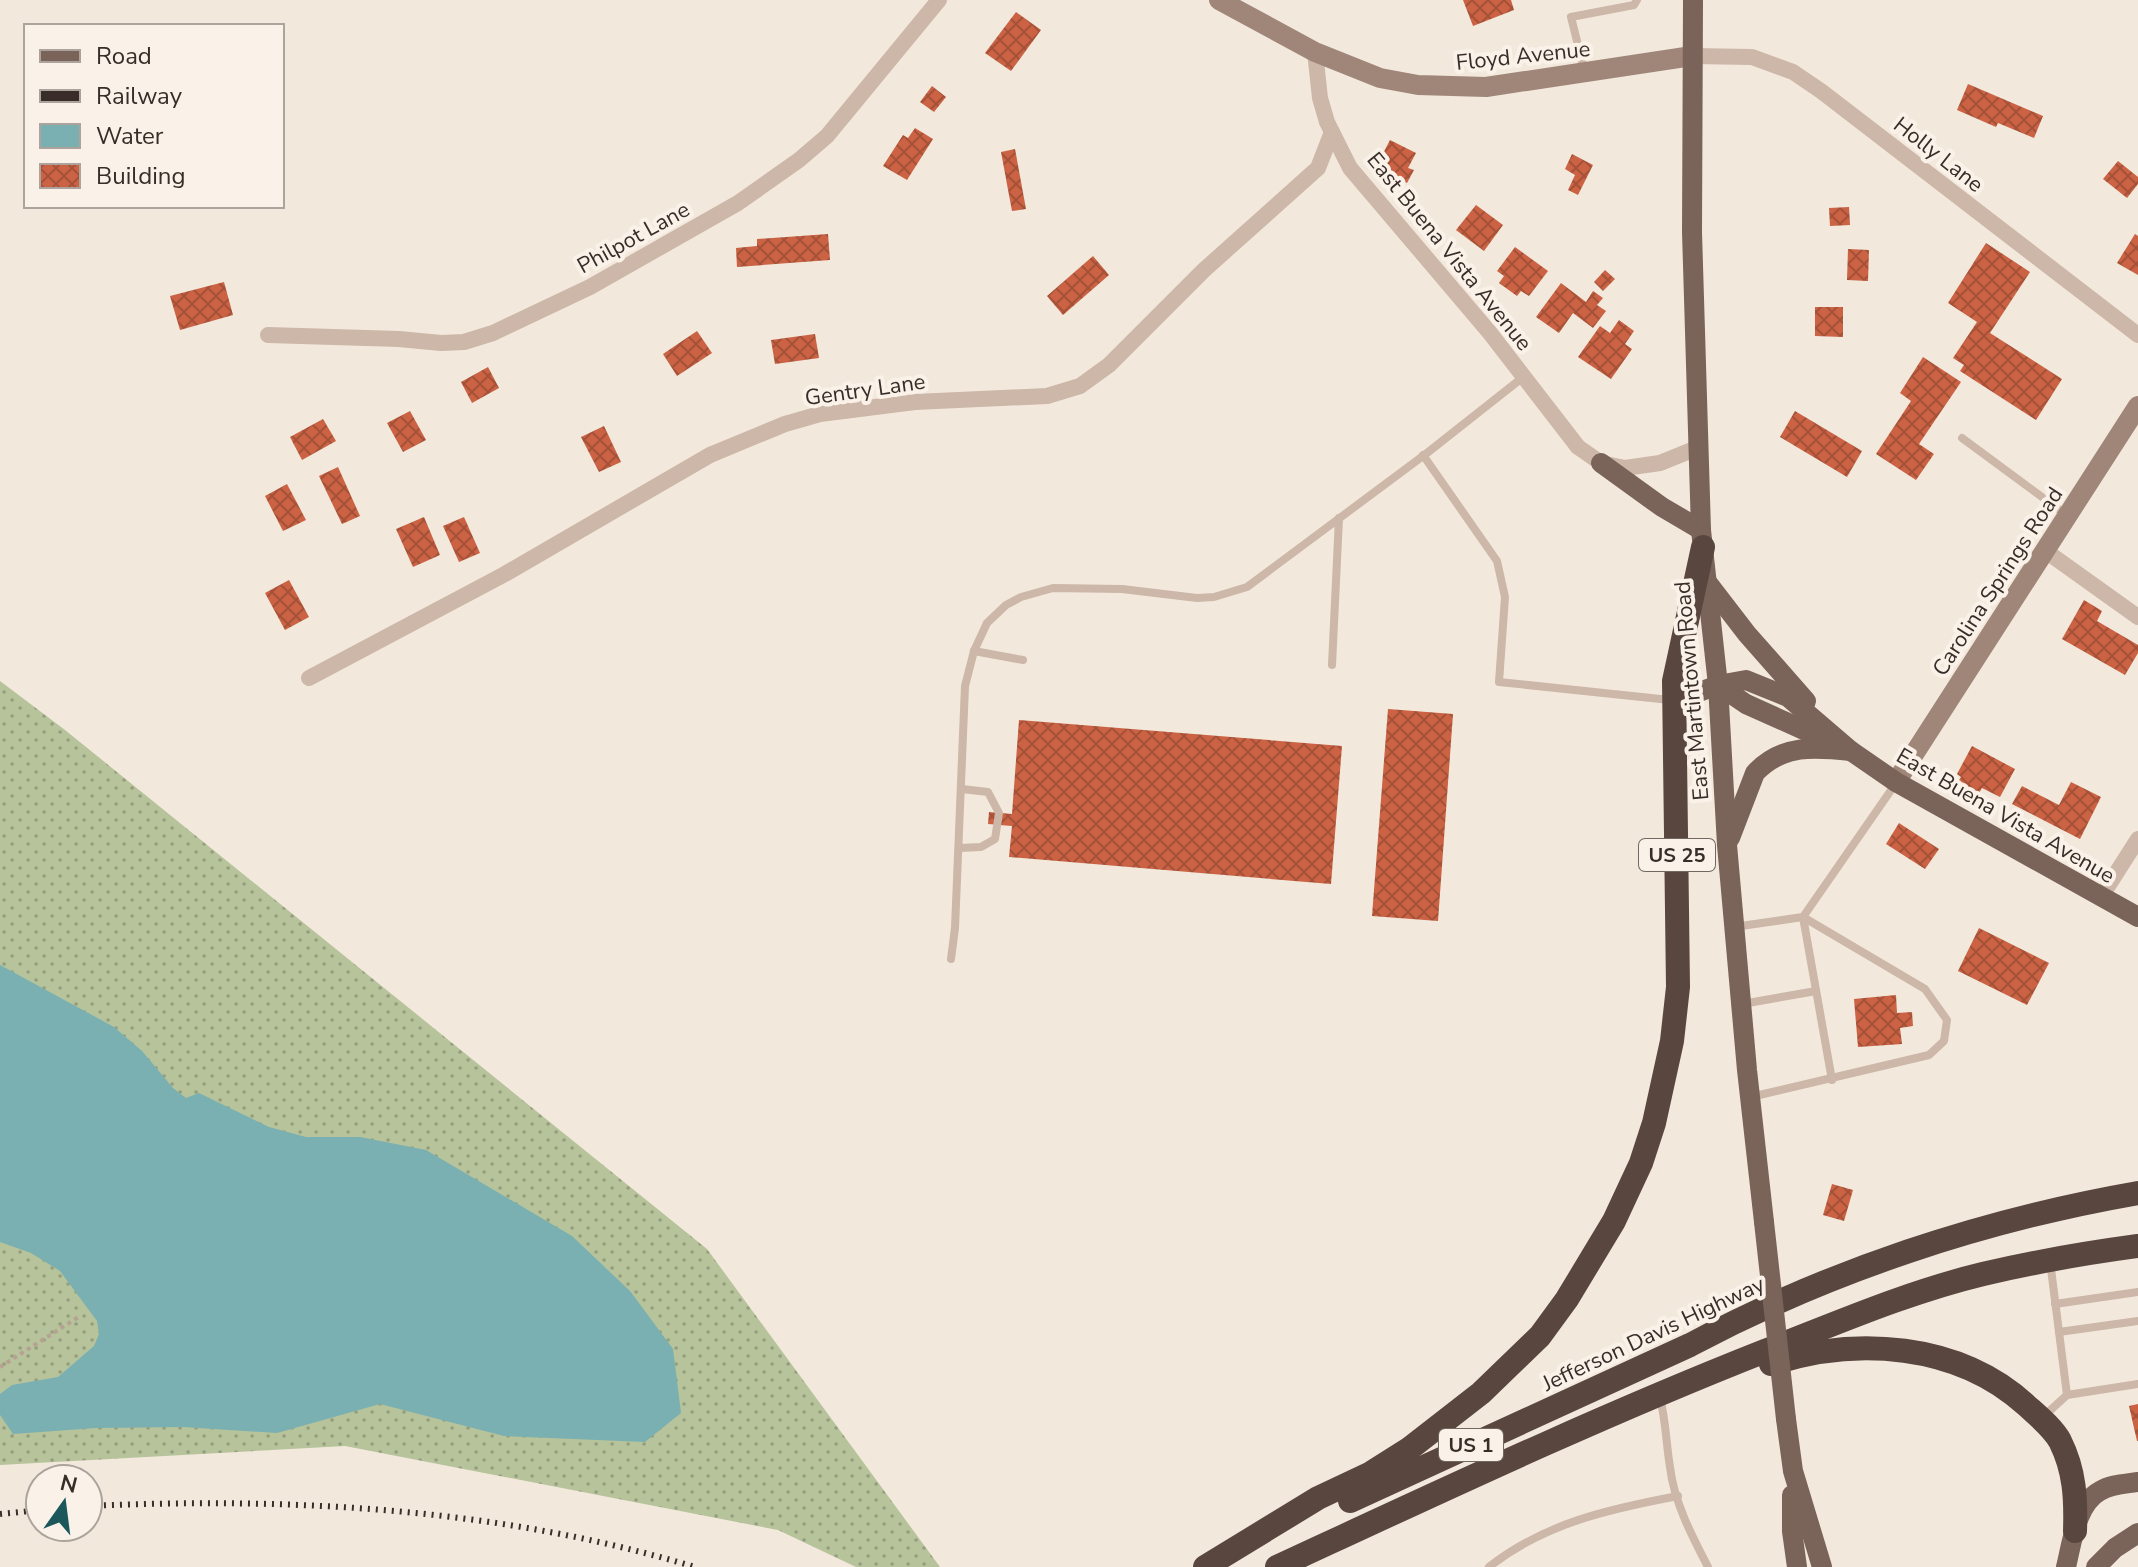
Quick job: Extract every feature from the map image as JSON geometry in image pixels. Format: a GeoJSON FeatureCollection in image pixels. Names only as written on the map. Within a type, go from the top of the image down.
{"type":"FeatureCollection","features":[{"type":"Feature","properties":{"kind":"highway","name":"US 25"},"geometry":{"type":"LineString","coordinates":[[1206,1567],[1318,1498],[1371,1473],[1409,1449],[1481,1393],[1540,1336],[1614,1221],[1641,1163],[1654,1123],[1672,1041],[1678,987],[1674,681],[1702,538]]}},
{"type":"Feature","properties":{"kind":"highway","name":"Jefferson Davis Highway"},"geometry":{"type":"LineString","coordinates":[[1206,1567],[1734,1322],[1870,1266],[2008,1221],[2075,1204],[2138,1193]]}},
{"type":"Feature","properties":{"kind":"highway","name":"US 1"},"geometry":{"type":"LineString","coordinates":[[1277,1567],[1664,1391],[1848,1318],[1981,1275],[2138,1246]]}},
{"type":"Feature","properties":{"kind":"highway"},"geometry":{"type":"LineString","coordinates":[[1664,1391],[1731,1377],[1796,1355],[1830,1350],[1878,1347],[1918,1353],[1974,1371],[2017,1397],[2058,1438],[2076,1491],[2075,1531]]}},
{"type":"Feature","properties":{"kind":"main road"},"geometry":{"type":"LineString","coordinates":[[1219,0],[1315,52]]}},
{"type":"Feature","properties":{"kind":"main road","name":"East Martintown Road"},"geometry":{"type":"LineString","coordinates":[[1693,0],[1692,232],[1702,538],[1718,685],[1727,845],[1750,1097],[1793,1471],[1792,1531],[1797,1567]]}},
{"type":"Feature","properties":{"kind":"main road","name":"Floyd Avenue"},"geometry":{"type":"LineString","coordinates":[[1315,52],[1380,78],[1453,88],[1486,87],[1692,56]]}},
{"type":"Feature","properties":{"kind":"main road","name":"Carolina Springs Road"},"geometry":{"type":"LineString","coordinates":[[1896,782],[2047,552],[2138,406]]}},
{"type":"Feature","properties":{"kind":"main road"},"geometry":{"type":"LineString","coordinates":[[1601,463],[1702,538]]}},
{"type":"Feature","properties":{"kind":"main road"},"geometry":{"type":"LineString","coordinates":[[1707,582],[1756,644],[1851,751]]}},
{"type":"Feature","properties":{"kind":"main road","name":"East Buena Vista Avenue"},"geometry":{"type":"LineString","coordinates":[[1675,701],[1718,685],[1746,680],[1788,697],[1851,751],[1896,782],[2138,917]]}},
{"type":"Feature","properties":{"kind":"main road"},"geometry":{"type":"LineString","coordinates":[[1727,845],[1755,773],[1761,766],[1774,757],[1802,747],[1851,751]]}},
{"type":"Feature","properties":{"kind":"main road","name":"East Martintown Road"},"geometry":{"type":"LineString","coordinates":[[1793,1471],[1822,1567]]}},
{"type":"Feature","properties":{"kind":"main road"},"geometry":{"type":"LineString","coordinates":[[2066,1567],[2075,1531],[2095,1493],[2138,1482]]}},
{"type":"Feature","properties":{"kind":"main road"},"geometry":{"type":"LineString","coordinates":[[2096,1567],[2115,1548],[2138,1533]]}},
{"type":"Feature","properties":{"kind":"street","name":"Philpot Lane"},"geometry":{"type":"LineString","coordinates":[[268,335],[464,342],[493,333],[590,287],[738,203],[799,160],[827,136],[939,0]]}},
{"type":"Feature","properties":{"kind":"street","name":"East Buena Vista Avenue"},"geometry":{"type":"LineString","coordinates":[[1315,52],[1320,98],[1350,168],[1490,333],[1578,447],[1601,463]]}},
{"type":"Feature","properties":{"kind":"street","name":"Holly Lane"},"geometry":{"type":"LineString","coordinates":[[1692,56],[1752,57],[1793,72],[2138,335]]}},
{"type":"Feature","properties":{"kind":"street","name":"Gentry Lane"},"geometry":{"type":"LineString","coordinates":[[309,678],[505,574],[710,455],[746,439],[820,414],[915,402],[1047,396],[1080,386],[1109,365],[1204,270],[1318,168],[1332,132]]}},
{"type":"Feature","properties":{"kind":"street"},"geometry":{"type":"LineString","coordinates":[[1601,463],[1625,468],[1648,465],[1697,448]]}},
{"type":"Feature","properties":{"kind":"street"},"geometry":{"type":"LineString","coordinates":[[2047,552],[2138,617]]}},
{"type":"Feature","properties":{"kind":"street"},"geometry":{"type":"LineString","coordinates":[[2101,897],[2138,839]]}},
{"type":"Feature","properties":{"kind":"lane"},"geometry":{"type":"LineString","coordinates":[[1585,73],[1571,17],[1634,5],[1637,0]]}},
{"type":"Feature","properties":{"kind":"lane"},"geometry":{"type":"LineString","coordinates":[[951,959],[955,928],[965,686],[974,651],[993,616],[1036,591],[1070,587],[1122,589],[1197,598],[1231,593],[1262,577],[1522,378]]}},
{"type":"Feature","properties":{"kind":"lane"},"geometry":{"type":"LineString","coordinates":[[1962,438],[2069,517]]}},
{"type":"Feature","properties":{"kind":"lane"},"geometry":{"type":"LineString","coordinates":[[1423,455],[1497,561],[1505,597],[1499,682],[1675,701]]}},
{"type":"Feature","properties":{"kind":"lane"},"geometry":{"type":"LineString","coordinates":[[1332,665],[1339,518]]}},
{"type":"Feature","properties":{"kind":"lane"},"geometry":{"type":"LineString","coordinates":[[974,651],[1023,660]]}},
{"type":"Feature","properties":{"kind":"lane"},"geometry":{"type":"LineString","coordinates":[[1832,1080],[1803,917],[1896,782]]}},
{"type":"Feature","properties":{"kind":"lane"},"geometry":{"type":"LineString","coordinates":[[959,848],[981,847],[995,839],[999,813],[988,792],[962,789]]}},
{"type":"Feature","properties":{"kind":"lane"},"geometry":{"type":"LineString","coordinates":[[1734,927],[1803,917],[1925,989],[1947,1020],[1944,1041],[1929,1055],[1750,1097]]}},
{"type":"Feature","properties":{"kind":"lane"},"geometry":{"type":"LineString","coordinates":[[1741,1004],[1816,991]]}},
{"type":"Feature","properties":{"kind":"lane"},"geometry":{"type":"LineString","coordinates":[[2050,1260],[2067,1395]]}},
{"type":"Feature","properties":{"kind":"lane"},"geometry":{"type":"LineString","coordinates":[[2055,1304],[2138,1292]]}},
{"type":"Feature","properties":{"kind":"lane"},"geometry":{"type":"LineString","coordinates":[[2059,1332],[2138,1321]]}},
{"type":"Feature","properties":{"kind":"lane"},"geometry":{"type":"LineString","coordinates":[[2040,1419],[2067,1395],[2138,1384]]}},
{"type":"Feature","properties":{"kind":"lane"},"geometry":{"type":"LineString","coordinates":[[1664,1391],[1670,1469],[1689,1532],[1708,1567]]}},
{"type":"Feature","properties":{"kind":"lane"},"geometry":{"type":"LineString","coordinates":[[1489,1567],[1511,1550],[1557,1526],[1582,1517],[1678,1496]]}},
{"type":"Feature","properties":{"kind":"path"},"geometry":{"type":"LineString","coordinates":[[0,1367],[80,1316]]}},
{"type":"Feature","properties":{"kind":"green space"},"geometry":{"type":"Polygon","coordinates":[[[0,681],[65,730],[707,1249],[940,1567],[856,1567],[778,1530],[345,1446],[0,1465],[0,681]]]}},
{"type":"Feature","properties":{"kind":"water"},"geometry":{"type":"Polygon","coordinates":[[[0,965],[114,1027],[142,1051],[173,1088],[186,1098],[199,1093],[269,1127],[306,1137],[360,1137],[426,1150],[572,1236],[630,1291],[673,1349],[681,1413],[645,1442],[504,1436],[380,1404],[277,1433],[183,1427],[96,1428],[13,1434],[0,1415],[0,1394],[12,1385],[58,1377],[94,1346],[99,1334],[97,1321],[60,1271],[31,1253],[0,1242],[0,965]]]}},
{"type":"Feature","properties":{"kind":"building"},"geometry":{"type":"Polygon","coordinates":[[[1463,0],[1511,0],[1514,10],[1473,26],[1463,0]]]}},
{"type":"Feature","properties":{"kind":"building"},"geometry":{"type":"Polygon","coordinates":[[[1016,12],[1041,30],[1011,71],[985,53],[1016,12]]]}},
{"type":"Feature","properties":{"kind":"building"},"geometry":{"type":"Polygon","coordinates":[[[1968,84],[2043,116],[2034,138],[1998,123],[1996,127],[1957,110],[1968,84]]]}},
{"type":"Feature","properties":{"kind":"building"},"geometry":{"type":"Polygon","coordinates":[[[932,86],[946,97],[934,112],[920,102],[932,86]]]}},
{"type":"Feature","properties":{"kind":"building"},"geometry":{"type":"Polygon","coordinates":[[[915,128],[933,139],[907,180],[883,166],[903,135],[908,138],[915,128]]]}},
{"type":"Feature","properties":{"kind":"building"},"geometry":{"type":"Polygon","coordinates":[[[1390,140],[1416,153],[1408,168],[1414,170],[1407,183],[1376,167],[1390,140]]]}},
{"type":"Feature","properties":{"kind":"building"},"geometry":{"type":"Polygon","coordinates":[[[1015,149],[1026,209],[1012,211],[1001,152],[1015,149]]]}},
{"type":"Feature","properties":{"kind":"building"},"geometry":{"type":"Polygon","coordinates":[[[1572,154],[1593,165],[1578,195],[1568,190],[1575,175],[1565,169],[1572,154]]]}},
{"type":"Feature","properties":{"kind":"building"},"geometry":{"type":"Polygon","coordinates":[[[2118,161],[2138,177],[2138,184],[2127,198],[2103,179],[2118,161]]]}},
{"type":"Feature","properties":{"kind":"building"},"geometry":{"type":"Polygon","coordinates":[[[1476,205],[1503,225],[1484,251],[1456,230],[1476,205]]]}},
{"type":"Feature","properties":{"kind":"building"},"geometry":{"type":"Polygon","coordinates":[[[1849,207],[1850,225],[1830,226],[1829,208],[1849,207]]]}},
{"type":"Feature","properties":{"kind":"building"},"geometry":{"type":"Polygon","coordinates":[[[828,234],[830,260],[737,267],[736,248],[757,246],[757,239],[828,234]]]}},
{"type":"Feature","properties":{"kind":"building"},"geometry":{"type":"Polygon","coordinates":[[[2135,234],[2138,236],[2138,275],[2117,263],[2135,234]]]}},
{"type":"Feature","properties":{"kind":"building"},"geometry":{"type":"Polygon","coordinates":[[[1986,243],[2030,272],[1990,333],[2062,379],[2036,420],[1960,371],[1964,365],[1953,358],[1977,322],[1948,303],[1986,243]]]}},
{"type":"Feature","properties":{"kind":"building"},"geometry":{"type":"Polygon","coordinates":[[[1515,247],[1548,271],[1529,296],[1521,291],[1517,296],[1499,283],[1504,276],[1497,271],[1515,247]]]}},
{"type":"Feature","properties":{"kind":"building"},"geometry":{"type":"Polygon","coordinates":[[[1848,249],[1869,250],[1868,281],[1847,280],[1848,249]]]}},
{"type":"Feature","properties":{"kind":"building"},"geometry":{"type":"Polygon","coordinates":[[[1093,256],[1109,275],[1063,315],[1047,296],[1093,256]]]}},
{"type":"Feature","properties":{"kind":"building"},"geometry":{"type":"Polygon","coordinates":[[[1605,270],[1615,279],[1603,291],[1594,282],[1605,270]]]}},
{"type":"Feature","properties":{"kind":"building"},"geometry":{"type":"Polygon","coordinates":[[[224,282],[233,315],[180,330],[170,296],[224,282]]]}},
{"type":"Feature","properties":{"kind":"building"},"geometry":{"type":"Polygon","coordinates":[[[1561,283],[1586,302],[1593,291],[1603,298],[1597,305],[1606,311],[1593,328],[1573,313],[1559,333],[1536,317],[1561,283]]]}},
{"type":"Feature","properties":{"kind":"building"},"geometry":{"type":"Polygon","coordinates":[[[1815,307],[1843,307],[1843,337],[1815,336],[1815,307]]]}},
{"type":"Feature","properties":{"kind":"building"},"geometry":{"type":"Polygon","coordinates":[[[1619,320],[1634,331],[1625,344],[1632,349],[1611,379],[1578,357],[1600,326],[1610,333],[1619,320]]]}},
{"type":"Feature","properties":{"kind":"building"},"geometry":{"type":"Polygon","coordinates":[[[697,331],[712,353],[677,376],[663,354],[697,331]]]}},
{"type":"Feature","properties":{"kind":"building"},"geometry":{"type":"Polygon","coordinates":[[[815,334],[819,358],[775,364],[771,340],[815,334]]]}},
{"type":"Feature","properties":{"kind":"building"},"geometry":{"type":"Polygon","coordinates":[[[1923,357],[1961,382],[1919,444],[1934,454],[1916,480],[1876,454],[1911,401],[1900,393],[1923,357]]]}},
{"type":"Feature","properties":{"kind":"building"},"geometry":{"type":"Polygon","coordinates":[[[488,367],[499,388],[472,403],[461,382],[488,367]]]}},
{"type":"Feature","properties":{"kind":"building"},"geometry":{"type":"Polygon","coordinates":[[[410,411],[426,440],[403,452],[387,423],[410,411]]]}},
{"type":"Feature","properties":{"kind":"building"},"geometry":{"type":"Polygon","coordinates":[[[1795,411],[1862,451],[1847,477],[1780,437],[1795,411]]]}},
{"type":"Feature","properties":{"kind":"building"},"geometry":{"type":"Polygon","coordinates":[[[323,419],[336,441],[302,460],[290,437],[323,419]]]}},
{"type":"Feature","properties":{"kind":"building"},"geometry":{"type":"Polygon","coordinates":[[[604,426],[621,462],[599,472],[581,437],[604,426]]]}},
{"type":"Feature","properties":{"kind":"building"},"geometry":{"type":"Polygon","coordinates":[[[338,467],[360,516],[342,524],[319,476],[338,467]]]}},
{"type":"Feature","properties":{"kind":"building"},"geometry":{"type":"Polygon","coordinates":[[[287,484],[306,520],[283,531],[265,496],[287,484]]]}},
{"type":"Feature","properties":{"kind":"building"},"geometry":{"type":"Polygon","coordinates":[[[424,517],[440,555],[413,567],[396,529],[424,517]]]}},
{"type":"Feature","properties":{"kind":"building"},"geometry":{"type":"Polygon","coordinates":[[[464,517],[480,553],[459,562],[443,526],[464,517]]]}},
{"type":"Feature","properties":{"kind":"building"},"geometry":{"type":"Polygon","coordinates":[[[289,580],[309,617],[285,630],[265,593],[289,580]]]}},
{"type":"Feature","properties":{"kind":"building"},"geometry":{"type":"Polygon","coordinates":[[[2084,600],[2102,611],[2097,621],[2138,645],[2138,653],[2125,675],[2062,639],[2084,600]]]}},
{"type":"Feature","properties":{"kind":"building"},"geometry":{"type":"Polygon","coordinates":[[[1388,709],[1453,714],[1438,921],[1372,916],[1388,709]]]}},
{"type":"Feature","properties":{"kind":"building"},"geometry":{"type":"Polygon","coordinates":[[[1019,720],[1342,746],[1331,884],[1009,857],[1012,826],[988,824],[989,812],[1012,814],[1019,720]]]}},
{"type":"Feature","properties":{"kind":"building"},"geometry":{"type":"Polygon","coordinates":[[[1972,746],[2015,769],[2000,797],[1982,788],[1976,798],[1955,787],[1961,777],[1957,774],[1972,746]]]}},
{"type":"Feature","properties":{"kind":"building"},"geometry":{"type":"Polygon","coordinates":[[[2071,782],[2101,797],[2080,839],[2012,804],[2022,786],[2059,805],[2071,782]]]}},
{"type":"Feature","properties":{"kind":"building"},"geometry":{"type":"Polygon","coordinates":[[[1899,823],[1939,849],[1925,869],[1886,844],[1899,823]]]}},
{"type":"Feature","properties":{"kind":"building"},"geometry":{"type":"Polygon","coordinates":[[[1979,928],[2049,963],[2027,1005],[1958,971],[1979,928]]]}},
{"type":"Feature","properties":{"kind":"building"},"geometry":{"type":"Polygon","coordinates":[[[1896,995],[1897,1013],[1912,1012],[1913,1026],[1900,1028],[1902,1044],[1858,1047],[1854,999],[1896,995]]]}},
{"type":"Feature","properties":{"kind":"building"},"geometry":{"type":"Polygon","coordinates":[[[1832,1184],[1853,1190],[1844,1221],[1823,1215],[1832,1184]]]}},
{"type":"Feature","properties":{"kind":"building"},"geometry":{"type":"Polygon","coordinates":[[[2138,1404],[2138,1441],[2137,1441],[2129,1406],[2138,1404]]]}},
{"type":"Feature","properties":{"kind":"railway"},"geometry":{"type":"LineString","coordinates":[[104,1506],[241,1503],[394,1511],[471,1519],[621,1547],[695,1567]]}},
{"type":"Feature","properties":{"kind":"railway"},"geometry":{"type":"LineString","coordinates":[[0,1514],[24,1512]]}}]}
